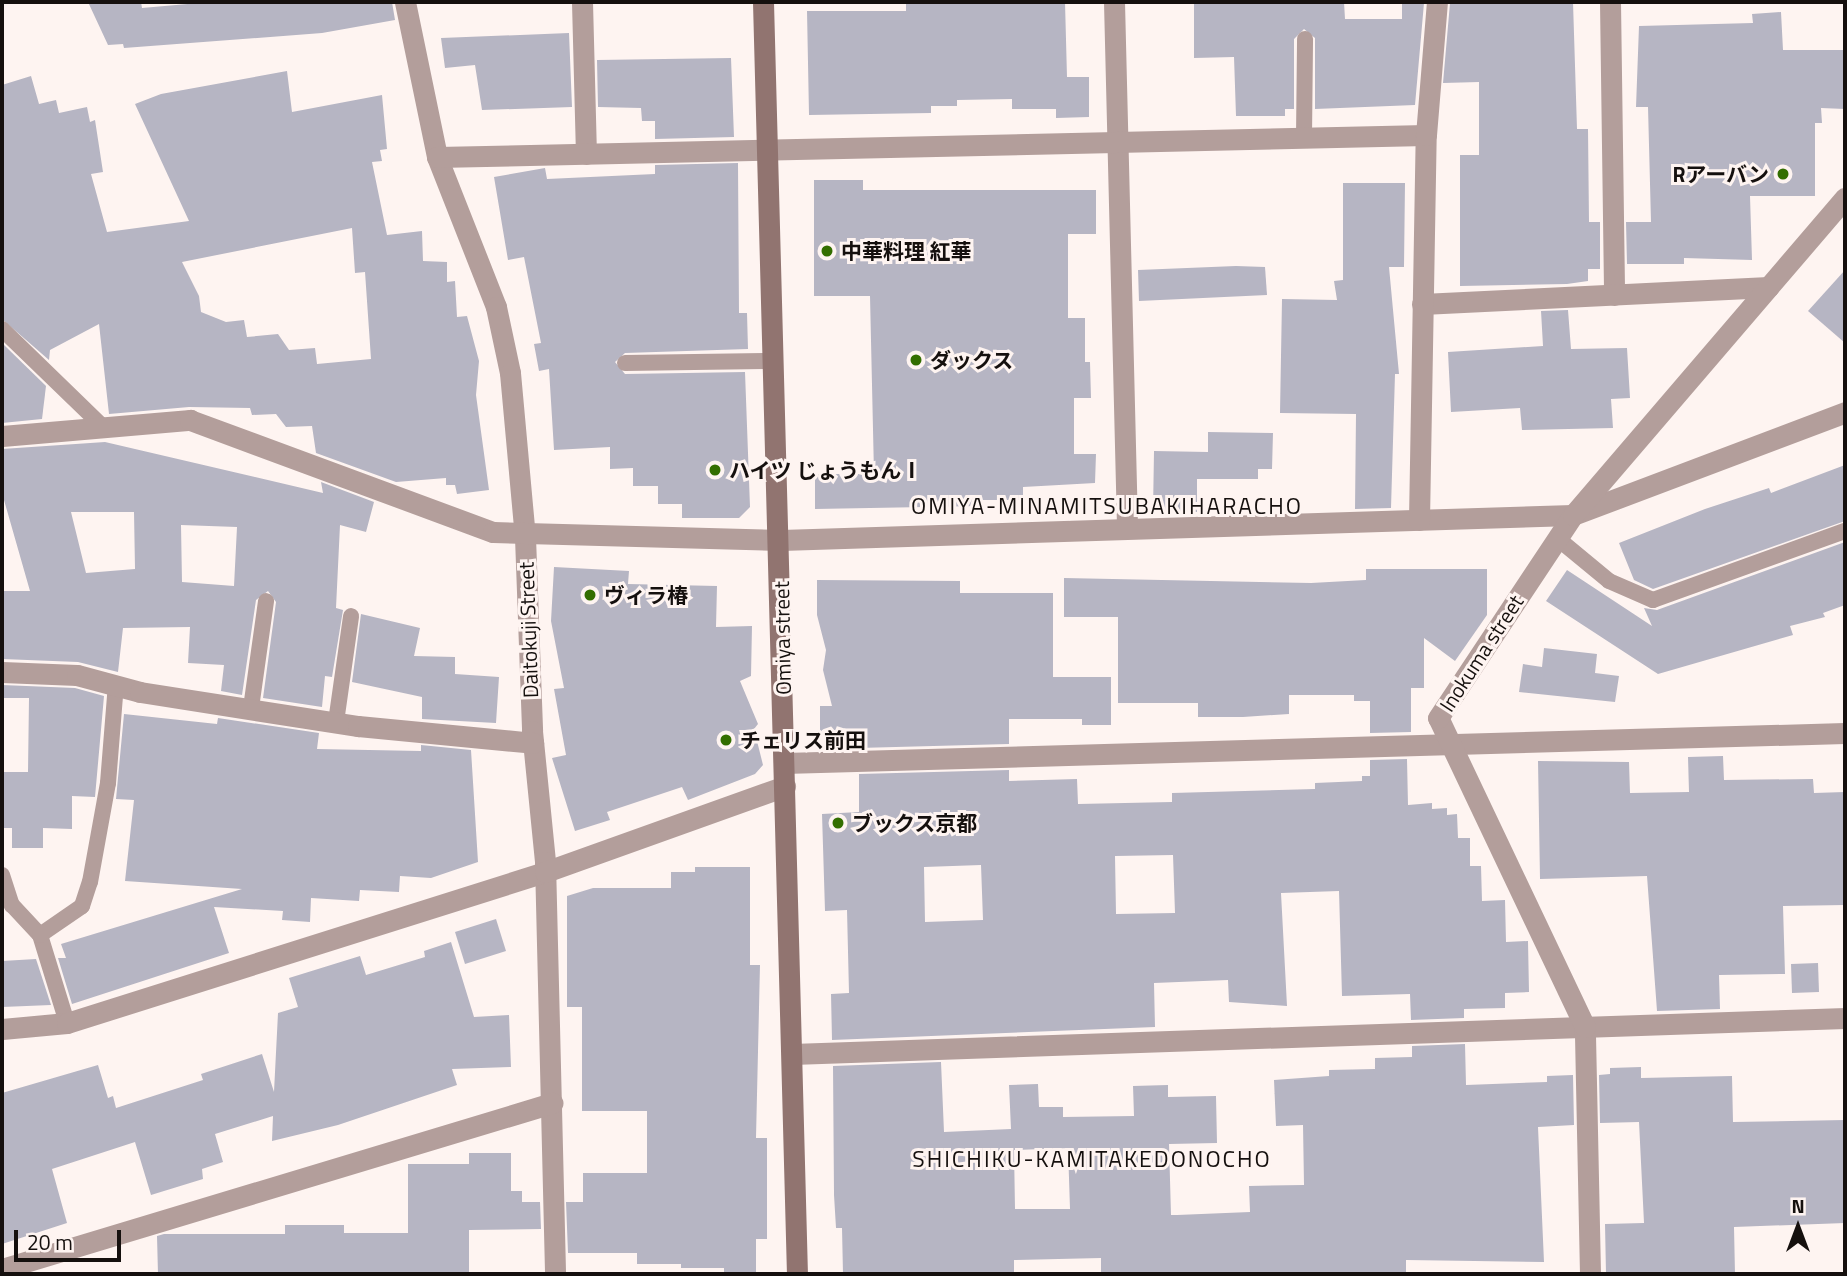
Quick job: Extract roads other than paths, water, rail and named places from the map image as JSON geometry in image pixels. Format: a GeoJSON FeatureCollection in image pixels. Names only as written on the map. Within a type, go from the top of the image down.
{"type":"FeatureCollection","features":[{"type":"Feature","properties":{"kind":"street","name":"Daitokuji Street"},"geometry":{"type":"LineString","coordinates":[[405,2],[437,157],[496,307],[510,373],[525,537],[533,743],[545,872],[555,1274]]}},
{"type":"Feature","properties":{"kind":"street"},"geometry":{"type":"LineString","coordinates":[[582,2],[586,154]]}},
{"type":"Feature","properties":{"kind":"street","name":"Omiya street"},"geometry":{"type":"LineString","coordinates":[[763,2],[765,150],[781,540],[797,1274]]}},
{"type":"Feature","properties":{"kind":"street"},"geometry":{"type":"LineString","coordinates":[[1114,2],[1127,528]]}},
{"type":"Feature","properties":{"kind":"street"},"geometry":{"type":"LineString","coordinates":[[1419,520],[1426,135],[1437,2]]}},
{"type":"Feature","properties":{"kind":"street"},"geometry":{"type":"LineString","coordinates":[[1610,2],[1615,295]]}},
{"type":"Feature","properties":{"kind":"street"},"geometry":{"type":"LineString","coordinates":[[437,157],[1426,135]]}},
{"type":"Feature","properties":{"kind":"street","name":"Inokuma street"},"geometry":{"type":"LineString","coordinates":[[1590,1274],[1585,1027],[1438,718],[1573,515],[1845,198]]}},
{"type":"Feature","properties":{"kind":"street"},"geometry":{"type":"LineString","coordinates":[[1422,304],[1769,287]]}},
{"type":"Feature","properties":{"kind":"street"},"geometry":{"type":"LineString","coordinates":[[2,436],[190,420],[493,532],[525,537],[781,540],[1573,515],[1845,412]]}},
{"type":"Feature","properties":{"kind":"street"},"geometry":{"type":"LineString","coordinates":[[2,672],[77,675],[336,722],[533,743]]}},
{"type":"Feature","properties":{"kind":"street"},"geometry":{"type":"LineString","coordinates":[[784,764],[1845,733]]}},
{"type":"Feature","properties":{"kind":"street"},"geometry":{"type":"LineString","coordinates":[[2,1028],[67,1023],[545,872],[785,786]]}},
{"type":"Feature","properties":{"kind":"street"},"geometry":{"type":"LineString","coordinates":[[792,1054],[1845,1018]]}},
{"type":"Feature","properties":{"kind":"street"},"geometry":{"type":"LineString","coordinates":[[2,1269],[552,1103]]}},
{"type":"Feature","properties":{"kind":"lane"},"geometry":{"type":"LineString","coordinates":[[1304,138],[1305,39]]}},
{"type":"Feature","properties":{"kind":"lane"},"geometry":{"type":"LineString","coordinates":[[2,329],[103,427]]}},
{"type":"Feature","properties":{"kind":"lane"},"geometry":{"type":"LineString","coordinates":[[625,363],[774,361]]}},
{"type":"Feature","properties":{"kind":"lane"},"geometry":{"type":"LineString","coordinates":[[1557,538],[1609,581],[1653,600],[1845,531]]}},
{"type":"Feature","properties":{"kind":"lane"},"geometry":{"type":"LineString","coordinates":[[251,708],[265,601]]}},
{"type":"Feature","properties":{"kind":"lane"},"geometry":{"type":"LineString","coordinates":[[336,722],[351,616]]}},
{"type":"Feature","properties":{"kind":"lane"},"geometry":{"type":"LineString","coordinates":[[40,935],[82,905],[90,882],[108,783],[116,684]]}},
{"type":"Feature","properties":{"kind":"lane"},"geometry":{"type":"LineString","coordinates":[[2,875],[12,905],[40,935],[67,1023]]}},
{"type":"Feature","properties":{"kind":"place","name":"Rアーバン"},"geometry":{"type":"Point","coordinates":[1783,174]}},
{"type":"Feature","properties":{"kind":"place","name":"中華料理 紅華"},"geometry":{"type":"Point","coordinates":[827,251]}},
{"type":"Feature","properties":{"kind":"place","name":"ダックス"},"geometry":{"type":"Point","coordinates":[916,360]}},
{"type":"Feature","properties":{"kind":"place","name":"ハイツ じょうもんⅠ"},"geometry":{"type":"Point","coordinates":[715,470]}},
{"type":"Feature","properties":{"kind":"place","name":"ヴィラ椿"},"geometry":{"type":"Point","coordinates":[590,595]}},
{"type":"Feature","properties":{"kind":"place","name":"チェリス前田"},"geometry":{"type":"Point","coordinates":[726,740]}},
{"type":"Feature","properties":{"kind":"place","name":"ブックス京都"},"geometry":{"type":"Point","coordinates":[838,823]}},
{"type":"Feature","properties":{"kind":"district","name":"OMIYA-MINAMITSUBAKIHARACHO"},"geometry":{"type":"Point","coordinates":[1107,506]}},
{"type":"Feature","properties":{"kind":"district","name":"SHICHIKU-KAMITAKEDONOCHO"},"geometry":{"type":"Point","coordinates":[1092,1159]}}]}
